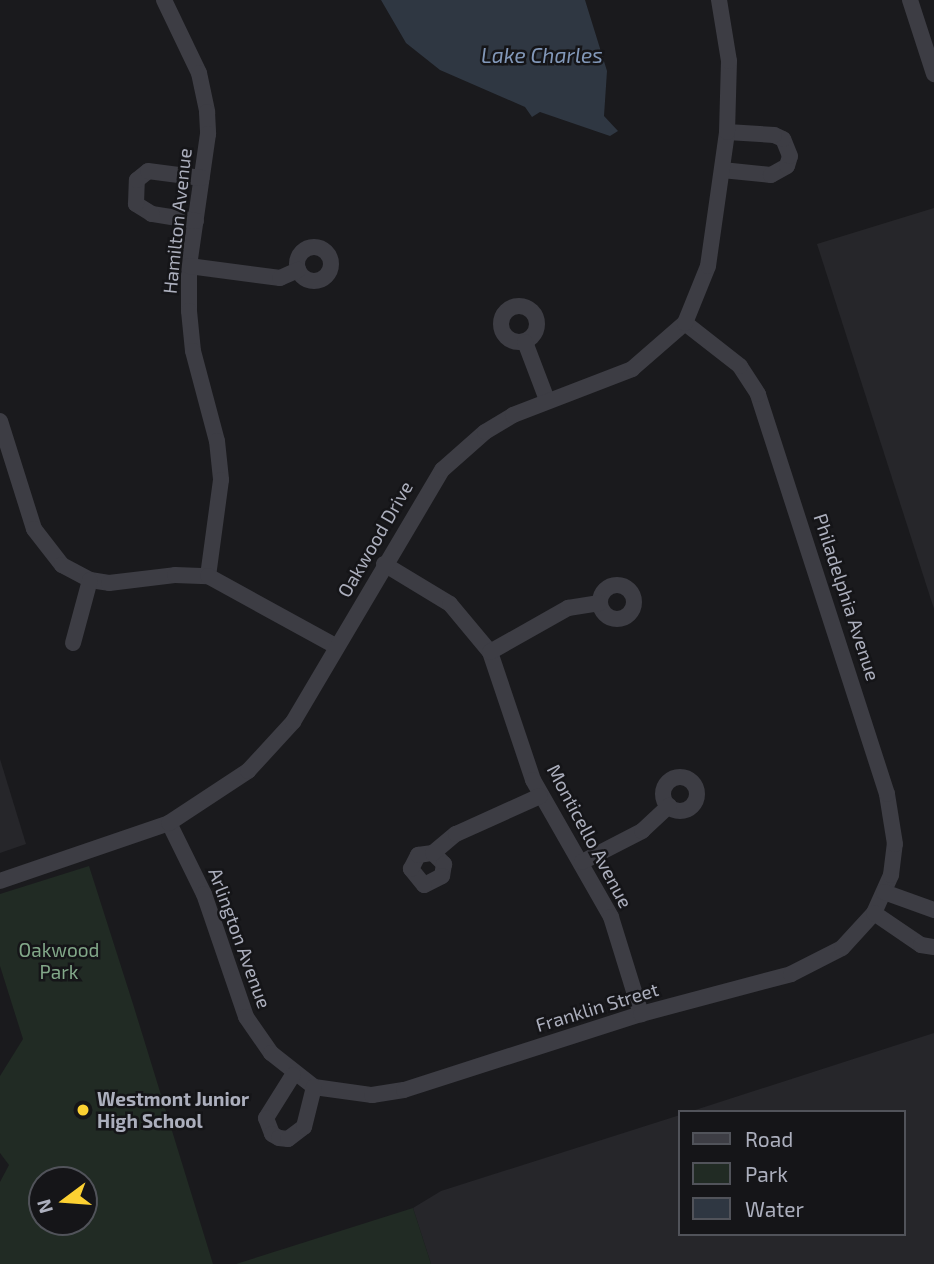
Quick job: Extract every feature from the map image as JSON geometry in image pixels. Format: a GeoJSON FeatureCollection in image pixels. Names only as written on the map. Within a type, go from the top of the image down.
{"type":"FeatureCollection","features":[{"type":"Feature","properties":{"kind":"street","name":"Hamilton Avenue"},"geometry":{"type":"LineString","coordinates":[[164,0],[190,51],[205,97],[208,134],[189,266],[191,334],[215,430],[221,480],[208,576]]}},
{"type":"Feature","properties":{"kind":"street","name":"Oakwood Drive"},"geometry":{"type":"LineString","coordinates":[[0,881],[169,823],[219,794],[268,752],[293,722],[428,489],[457,455],[485,432],[547,400],[632,369],[685,323],[708,266],[727,132],[729,61],[719,0]]}},
{"type":"Feature","properties":{"kind":"street"},"geometry":{"type":"LineString","coordinates":[[911,0],[934,74]]}},
{"type":"Feature","properties":{"kind":"street"},"geometry":{"type":"LineString","coordinates":[[722,170],[771,175],[787,166],[790,156],[783,139],[774,135],[727,132]]}},
{"type":"Feature","properties":{"kind":"street"},"geometry":{"type":"LineString","coordinates":[[196,220],[152,214],[136,204],[137,180],[148,171],[202,178]]}},
{"type":"Feature","properties":{"kind":"street"},"geometry":{"type":"LineString","coordinates":[[189,266],[280,278],[298,270]]}},
{"type":"Feature","properties":{"kind":"street","name":"Philadelphia Avenue"},"geometry":{"type":"LineString","coordinates":[[685,323],[740,366],[765,409],[887,794],[895,844],[884,892],[874,914]]}},
{"type":"Feature","properties":{"kind":"street"},"geometry":{"type":"LineString","coordinates":[[525,342],[547,400]]}},
{"type":"Feature","properties":{"kind":"street"},"geometry":{"type":"LineString","coordinates":[[0,421],[41,544],[62,565],[90,580],[208,576],[337,647]]}},
{"type":"Feature","properties":{"kind":"street","name":"Monticello Avenue"},"geometry":{"type":"LineString","coordinates":[[384,564],[450,604],[468,621],[490,652],[540,796],[582,862],[611,917],[641,1014]]}},
{"type":"Feature","properties":{"kind":"street"},"geometry":{"type":"LineString","coordinates":[[73,643],[90,580]]}},
{"type":"Feature","properties":{"kind":"street"},"geometry":{"type":"LineString","coordinates":[[490,652],[568,608],[600,603]]}},
{"type":"Feature","properties":{"kind":"street"},"geometry":{"type":"LineString","coordinates":[[433,853],[457,834],[540,796]]}},
{"type":"Feature","properties":{"kind":"street"},"geometry":{"type":"LineString","coordinates":[[582,862],[642,831],[669,806]]}},
{"type":"Feature","properties":{"kind":"street","name":"Arlington Avenue"},"geometry":{"type":"LineString","coordinates":[[169,823],[204,894],[246,1017],[263,1044],[293,1075],[314,1087]]}},
{"type":"Feature","properties":{"kind":"street"},"geometry":{"type":"LineString","coordinates":[[884,892],[934,910]]}},
{"type":"Feature","properties":{"kind":"street"},"geometry":{"type":"LineString","coordinates":[[874,914],[921,946],[934,947]]}},
{"type":"Feature","properties":{"kind":"street","name":"Franklin Street"},"geometry":{"type":"LineString","coordinates":[[314,1087],[372,1095],[404,1090],[641,1014],[809,968],[842,948],[874,914]]}},
{"type":"Feature","properties":{"kind":"street"},"geometry":{"type":"LineString","coordinates":[[293,1075],[266,1118],[272,1134],[288,1139],[304,1127],[314,1087]]}},
{"type":"Feature","properties":{"kind":"shaded area"},"geometry":{"type":"Polygon","coordinates":[[[934,208],[934,609],[817,244],[934,208]]]}},
{"type":"Feature","properties":{"kind":"shaded area"},"geometry":{"type":"Polygon","coordinates":[[[0,759],[26,844],[0,853],[0,759]]]}},
{"type":"Feature","properties":{"kind":"shaded area"},"geometry":{"type":"Polygon","coordinates":[[[934,1033],[934,1264],[431,1264],[413,1208],[441,1191],[678,1116],[678,1236],[906,1236],[906,1110],[695,1110],[934,1033]]]}},
{"type":"Feature","properties":{"kind":"green space","name":"Westmont Junior High School"},"geometry":{"type":"Polygon","coordinates":[[[89,866],[213,1264],[0,1264],[0,1182],[9,1165],[0,1153],[0,1076],[23,1039],[0,966],[0,894],[89,866]]]}},
{"type":"Feature","properties":{"kind":"green space"},"geometry":{"type":"Polygon","coordinates":[[[413,1208],[431,1264],[236,1264],[413,1208]]]}},
{"type":"Feature","properties":{"kind":"water","name":"Lake Charles"},"geometry":{"type":"Polygon","coordinates":[[[381,0],[585,0],[607,71],[604,116],[618,131],[610,136],[540,112],[532,117],[525,107],[440,70],[406,43],[381,0]]]}},
{"type":"Feature","properties":{"kind":"place","name":"Westmont Junior High School"},"geometry":{"type":"Point","coordinates":[83,1110]}},
{"type":"Feature","properties":{"kind":"park label","name":"Oakwood Park"},"geometry":{"type":"Point","coordinates":[59,961]}}]}
